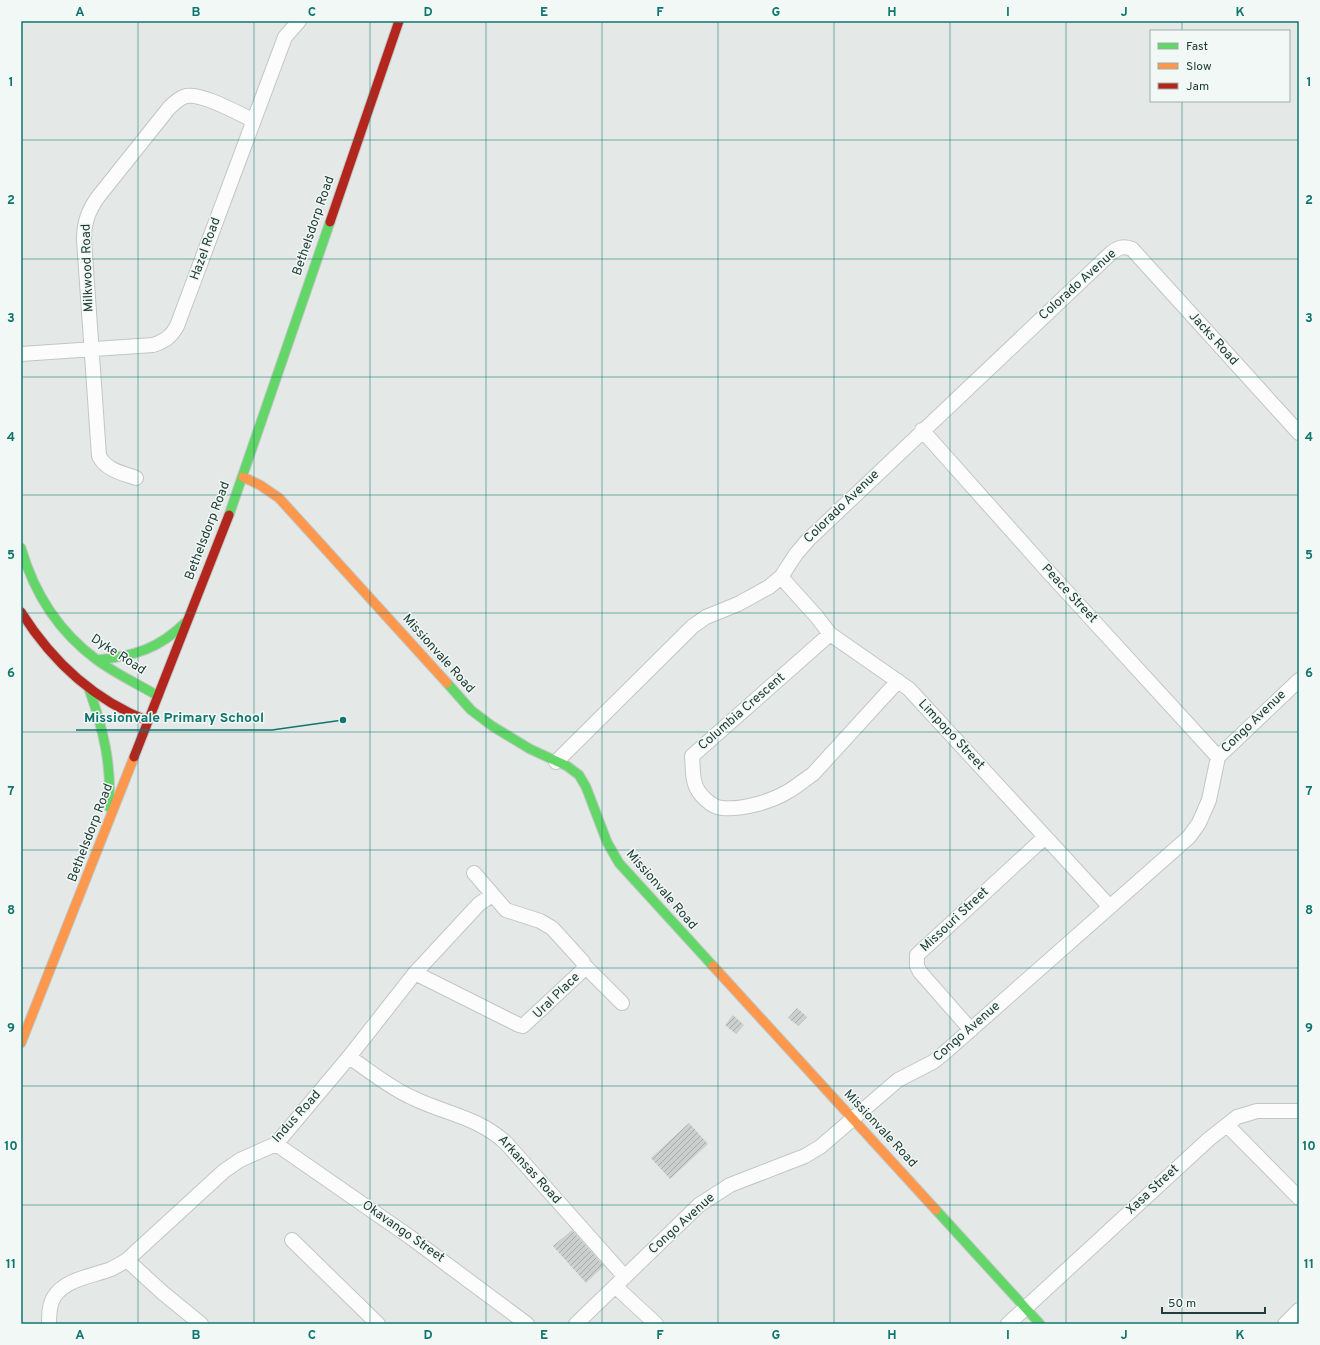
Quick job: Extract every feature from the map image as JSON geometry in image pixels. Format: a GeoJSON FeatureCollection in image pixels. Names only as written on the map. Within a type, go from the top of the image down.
{"type":"FeatureCollection","features":[{"type":"Feature","properties":{"kind":"street","name":"Hazel Road"},"geometry":{"type":"LineString","coordinates":[[21,354],[153,345],[164,341],[172,335],[177,326],[285,37],[299,21]]}},
{"type":"Feature","properties":{"kind":"street","name":"Bethelsdorp Road"},"geometry":{"type":"LineString","coordinates":[[21,1043],[190,617],[243,477],[399,21]]}},
{"type":"Feature","properties":{"kind":"street","name":"Milkwood Road"},"geometry":{"type":"LineString","coordinates":[[136,478],[103,464],[99,456],[84,228],[90,208],[169,108],[180,98],[193,96],[202,98],[253,120]]}},
{"type":"Feature","properties":{"kind":"street","name":"Colorado Avenue"},"geometry":{"type":"LineString","coordinates":[[556,762],[693,626],[706,618],[757,595],[781,577],[796,554],[808,540],[922,430],[1111,253],[1118,248],[1127,247]]}},
{"type":"Feature","properties":{"kind":"street","name":"Jacks Road"},"geometry":{"type":"LineString","coordinates":[[1127,247],[1132,249],[1299,432]]}},
{"type":"Feature","properties":{"kind":"street","name":"Peace Street"},"geometry":{"type":"LineString","coordinates":[[922,430],[1044,567],[1218,757]]}},
{"type":"Feature","properties":{"kind":"street","name":"Missionvale Road"},"geometry":{"type":"LineString","coordinates":[[243,477],[260,484],[279,498],[471,710],[500,732],[556,762],[569,766],[577,772],[585,785],[611,850],[619,863],[1040,1324]]}},
{"type":"Feature","properties":{"kind":"street","name":"Dyke Road"},"geometry":{"type":"LineString","coordinates":[[21,548],[32,582],[45,605],[64,630],[97,660],[158,696]]}},
{"type":"Feature","properties":{"kind":"street","name":"Limpopo Street"},"geometry":{"type":"LineString","coordinates":[[781,577],[830,634],[909,689],[1109,906]]}},
{"type":"Feature","properties":{"kind":"street"},"geometry":{"type":"LineString","coordinates":[[21,612],[45,645],[89,689],[111,705],[128,714],[148,721]]}},
{"type":"Feature","properties":{"kind":"street"},"geometry":{"type":"LineString","coordinates":[[97,660],[122,658],[143,653],[166,640],[190,617]]}},
{"type":"Feature","properties":{"kind":"street","name":"Columbia Crescent"},"geometry":{"type":"LineString","coordinates":[[830,634],[692,756],[694,783],[698,790],[714,805],[721,808],[754,804],[770,800],[799,784],[813,774],[898,681]]}},
{"type":"Feature","properties":{"kind":"street","name":"Congo Avenue"},"geometry":{"type":"LineString","coordinates":[[576,1324],[699,1206],[714,1194],[730,1185],[805,1156],[820,1147],[898,1080],[933,1062],[1189,837],[1209,800],[1218,757],[1299,680]]}},
{"type":"Feature","properties":{"kind":"street"},"geometry":{"type":"LineString","coordinates":[[89,689],[107,745],[110,768],[111,791],[107,828]]}},
{"type":"Feature","properties":{"kind":"street","name":"Missouri Street"},"geometry":{"type":"LineString","coordinates":[[971,1030],[920,972],[917,966],[917,955],[1045,837]]}},
{"type":"Feature","properties":{"kind":"street","name":"Ural Place"},"geometry":{"type":"LineString","coordinates":[[415,972],[523,1026],[582,973],[584,965],[563,938],[552,928],[540,921],[506,910],[474,873]]}},
{"type":"Feature","properties":{"kind":"street","name":"Indus Road"},"geometry":{"type":"LineString","coordinates":[[49,1324],[49,1309],[54,1297],[62,1288],[76,1281],[113,1268],[128,1260],[224,1171],[240,1160],[276,1144],[349,1057],[415,972],[479,904],[492,895]]}},
{"type":"Feature","properties":{"kind":"street"},"geometry":{"type":"LineString","coordinates":[[584,965],[622,1003]]}},
{"type":"Feature","properties":{"kind":"street","name":"Arkansas Road"},"geometry":{"type":"LineString","coordinates":[[349,1057],[403,1094],[480,1123],[493,1131],[506,1143],[656,1324]]}},
{"type":"Feature","properties":{"kind":"street","name":"Xasa Street"},"geometry":{"type":"LineString","coordinates":[[1008,1324],[1227,1125],[1238,1117],[1257,1111],[1299,1111]]}},
{"type":"Feature","properties":{"kind":"street"},"geometry":{"type":"LineString","coordinates":[[1227,1125],[1299,1198]]}},
{"type":"Feature","properties":{"kind":"street","name":"Okavango Street"},"geometry":{"type":"LineString","coordinates":[[276,1144],[410,1237],[527,1324]]}},
{"type":"Feature","properties":{"kind":"street"},"geometry":{"type":"LineString","coordinates":[[292,1240],[378,1324]]}},
{"type":"Feature","properties":{"kind":"street"},"geometry":{"type":"LineString","coordinates":[[128,1260],[163,1293],[201,1324]]}},
{"type":"Feature","properties":{"kind":"street"},"geometry":{"type":"LineString","coordinates":[[1285,1324],[1299,1310]]}},
{"type":"Feature","properties":{"kind":"building"},"geometry":{"type":"Polygon","coordinates":[[[797,1008],[807,1017],[798,1026],[788,1018],[797,1008]]]}},
{"type":"Feature","properties":{"kind":"building"},"geometry":{"type":"Polygon","coordinates":[[[733,1015],[744,1025],[736,1034],[725,1025],[733,1015]]]}},
{"type":"Feature","properties":{"kind":"building"},"geometry":{"type":"Polygon","coordinates":[[[689,1123],[708,1144],[670,1179],[651,1158],[689,1123]]]}},
{"type":"Feature","properties":{"kind":"building"},"geometry":{"type":"Polygon","coordinates":[[[572,1230],[604,1266],[586,1283],[553,1246],[572,1230]]]}},
{"type":"Feature","properties":{"kind":"traffic: fast"},"geometry":{"type":"LineString","coordinates":[[229,515],[330,222]]}},
{"type":"Feature","properties":{"kind":"traffic: fast"},"geometry":{"type":"LineString","coordinates":[[21,548],[26,565],[41,596],[60,624],[71,637],[83,649],[104,665],[158,696]]}},
{"type":"Feature","properties":{"kind":"traffic: fast"},"geometry":{"type":"LineString","coordinates":[[97,660],[123,656],[145,650],[166,639],[186,622]]}},
{"type":"Feature","properties":{"kind":"traffic: fast"},"geometry":{"type":"LineString","coordinates":[[447,683],[471,710],[492,726],[530,749],[567,766],[579,775],[586,787],[607,842],[619,863],[713,966]]}},
{"type":"Feature","properties":{"kind":"traffic: fast"},"geometry":{"type":"LineString","coordinates":[[89,689],[102,732],[108,761],[110,791],[109,807]]}},
{"type":"Feature","properties":{"kind":"traffic: fast"},"geometry":{"type":"LineString","coordinates":[[936,1210],[1040,1324]]}},
{"type":"Feature","properties":{"kind":"traffic: slow"},"geometry":{"type":"LineString","coordinates":[[243,477],[260,485],[279,498],[447,683]]}},
{"type":"Feature","properties":{"kind":"traffic: slow"},"geometry":{"type":"LineString","coordinates":[[21,1043],[134,757]]}},
{"type":"Feature","properties":{"kind":"traffic: slow"},"geometry":{"type":"LineString","coordinates":[[713,966],[936,1210]]}},
{"type":"Feature","properties":{"kind":"traffic: jam"},"geometry":{"type":"LineString","coordinates":[[330,222],[399,21]]}},
{"type":"Feature","properties":{"kind":"traffic: jam"},"geometry":{"type":"LineString","coordinates":[[134,757],[229,515]]}},
{"type":"Feature","properties":{"kind":"traffic: jam"},"geometry":{"type":"LineString","coordinates":[[21,612],[46,647],[76,677],[110,702],[148,721]]}},
{"type":"Feature","properties":{"kind":"place","name":"Missionvale Primary School"},"geometry":{"type":"Point","coordinates":[343,720]}}]}
